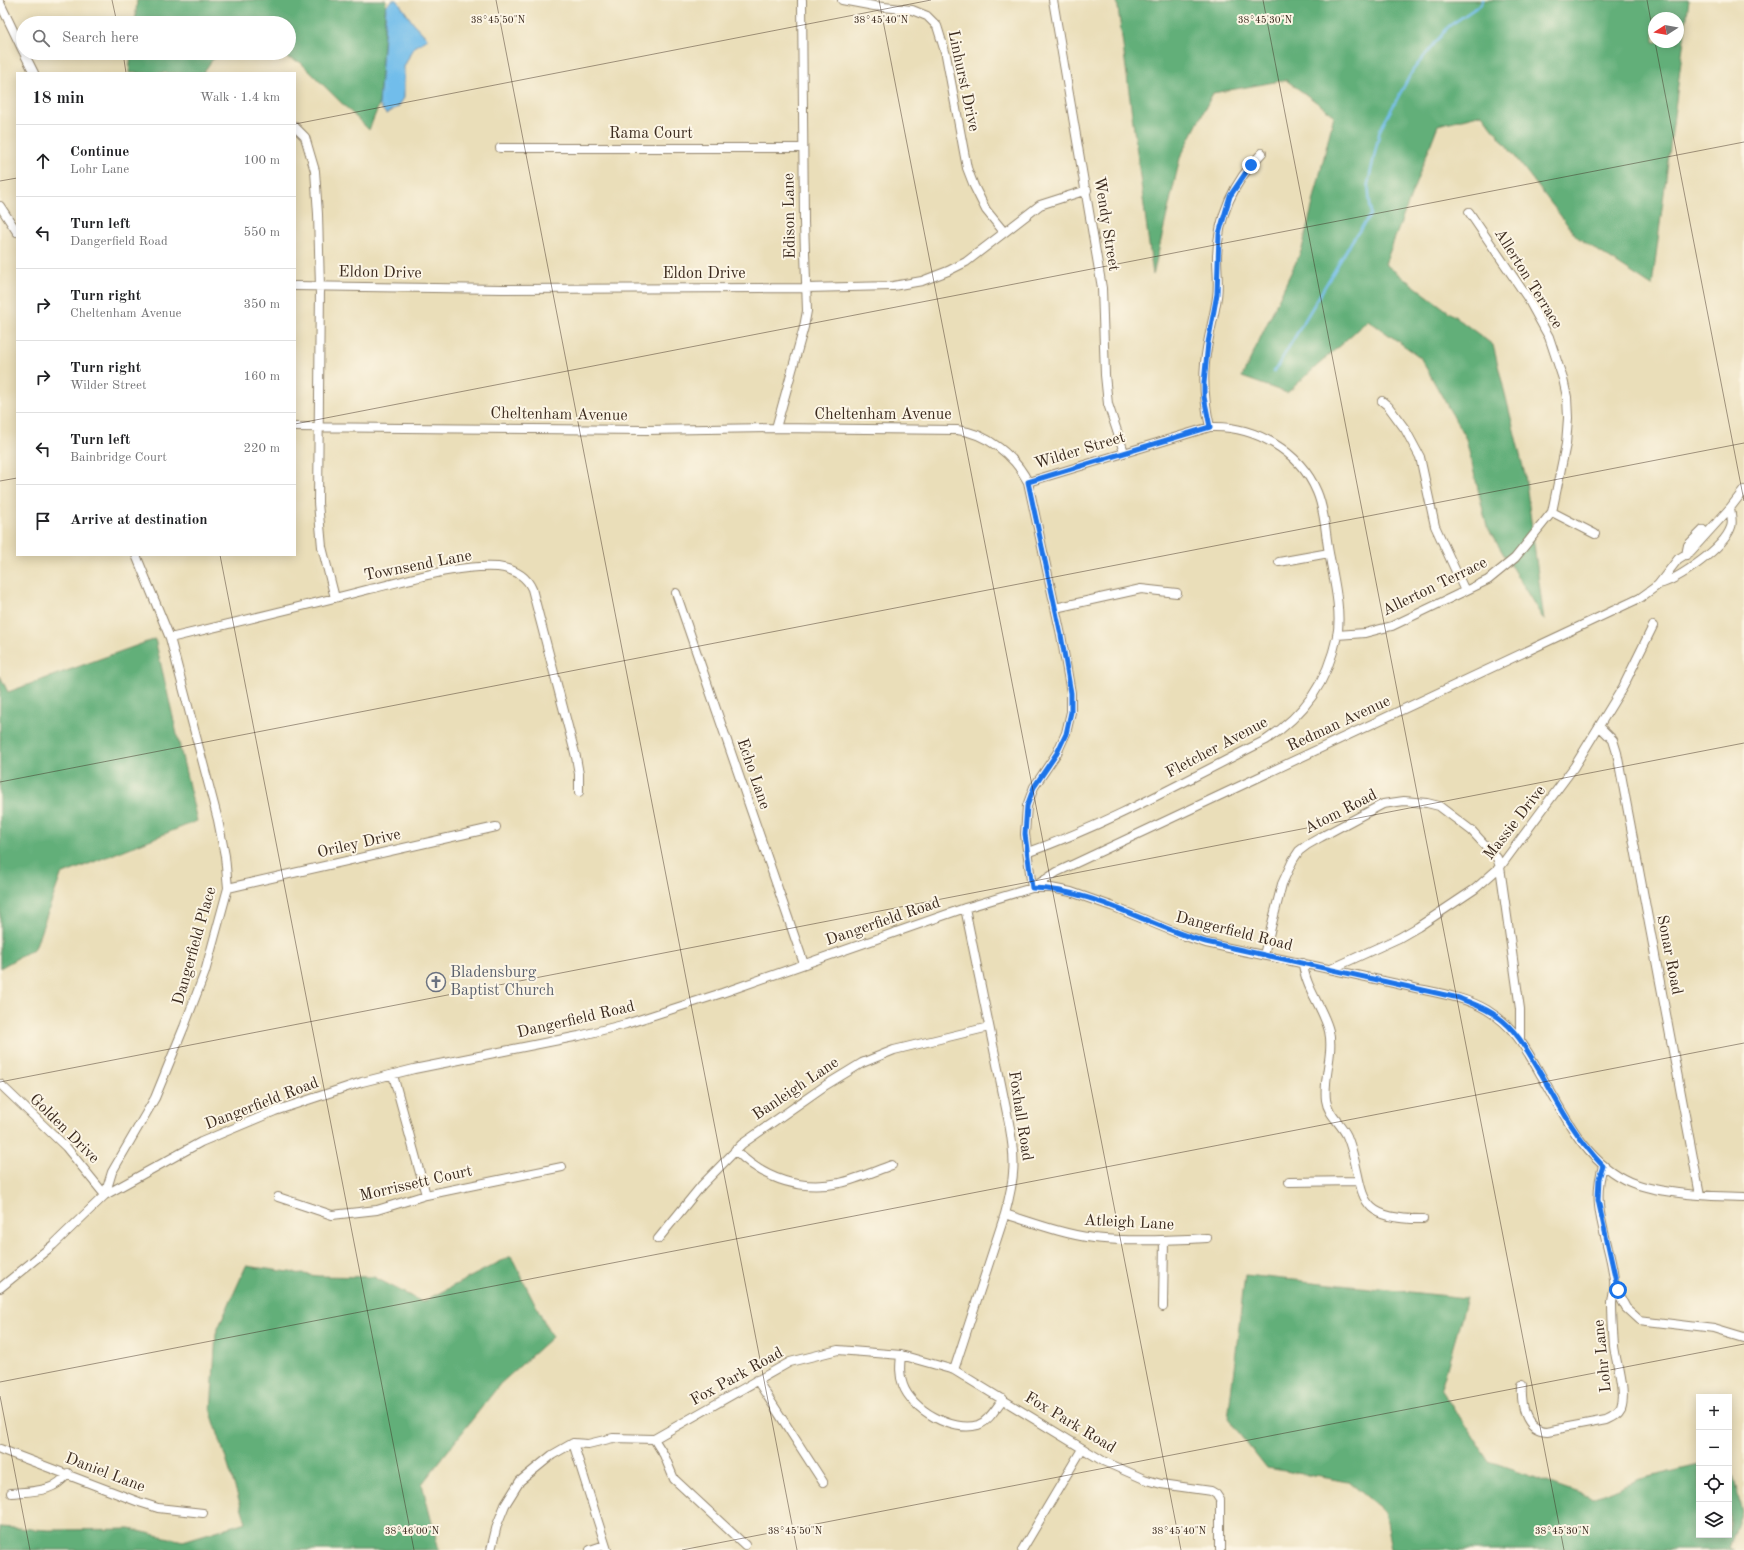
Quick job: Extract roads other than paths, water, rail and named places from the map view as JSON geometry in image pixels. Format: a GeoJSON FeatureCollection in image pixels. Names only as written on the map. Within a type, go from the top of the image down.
{"type":"FeatureCollection","features":[{"type":"Feature","properties":{"kind":"street","name":"Edison Lane"},"geometry":{"type":"LineString","coordinates":[[776,428],[807,311],[803,148],[802,0]]}},
{"type":"Feature","properties":{"kind":"street","name":"Linhurst Drive"},"geometry":{"type":"LineString","coordinates":[[842,0],[874,6],[916,11],[927,16],[937,26],[946,55],[967,168],[986,210],[1004,232]]}},
{"type":"Feature","properties":{"kind":"street","name":"Wendy Street"},"geometry":{"type":"LineString","coordinates":[[1053,0],[1087,190],[1102,288],[1105,375],[1108,404],[1124,452]]}},
{"type":"Feature","properties":{"kind":"street"},"geometry":{"type":"LineString","coordinates":[[0,3],[16,37]]}},
{"type":"Feature","properties":{"kind":"street"},"geometry":{"type":"LineString","coordinates":[[27,60],[33,72]]}},
{"type":"Feature","properties":{"kind":"street"},"geometry":{"type":"LineString","coordinates":[[296,128],[305,137],[315,171],[320,287],[318,427],[320,530],[322,547],[335,598]]}},
{"type":"Feature","properties":{"kind":"street","name":"Rama Court"},"geometry":{"type":"LineString","coordinates":[[500,148],[803,148]]}},
{"type":"Feature","properties":{"kind":"street"},"geometry":{"type":"LineString","coordinates":[[1210,427],[1204,397],[1204,383],[1207,350],[1217,294],[1219,234],[1230,196],[1251,165],[1262,153]]}},
{"type":"Feature","properties":{"kind":"street","name":"Eldon Drive"},"geometry":{"type":"LineString","coordinates":[[296,286],[502,289],[806,288],[893,286],[922,281],[948,271],[966,262],[1040,205],[1087,190]]}},
{"type":"Feature","properties":{"kind":"street"},"geometry":{"type":"LineString","coordinates":[[0,206],[16,230]]}},
{"type":"Feature","properties":{"kind":"street","name":"Allerton Terrace"},"geometry":{"type":"LineString","coordinates":[[1337,635],[1365,633],[1392,626],[1488,580],[1515,558],[1552,512],[1566,444],[1567,411],[1563,379],[1549,337],[1527,297],[1468,212]]}},
{"type":"Feature","properties":{"kind":"street"},"geometry":{"type":"LineString","coordinates":[[1382,401],[1388,406],[1405,429],[1420,457],[1436,526],[1465,591]]}},
{"type":"Feature","properties":{"kind":"street","name":"Cheltenham Avenue"},"geometry":{"type":"LineString","coordinates":[[296,427],[646,430],[776,428],[957,430],[968,431],[982,437],[1008,455],[1023,472],[1028,482],[1056,608],[1070,681],[1071,712],[1066,734],[1057,753],[1029,797],[1025,834],[1029,852],[1032,888]]}},
{"type":"Feature","properties":{"kind":"street","name":"Wilder Street"},"geometry":{"type":"LineString","coordinates":[[1028,482],[1210,427]]}},
{"type":"Feature","properties":{"kind":"street","name":"Fletcher Avenue"},"geometry":{"type":"LineString","coordinates":[[1029,852],[1053,843],[1140,803],[1266,740],[1281,730],[1308,703],[1318,688],[1327,669],[1337,635],[1337,612],[1323,511],[1317,492],[1311,480],[1292,456],[1274,443],[1253,433],[1228,428],[1210,427]]}},
{"type":"Feature","properties":{"kind":"street"},"geometry":{"type":"LineString","coordinates":[[1658,585],[1678,559],[1686,555],[1688,544],[1715,518],[1730,508],[1744,490]]}},
{"type":"Feature","properties":{"kind":"street"},"geometry":{"type":"LineString","coordinates":[[1658,585],[1669,582],[1697,565],[1702,553],[1732,526],[1730,508]]}},
{"type":"Feature","properties":{"kind":"street"},"geometry":{"type":"LineString","coordinates":[[1552,512],[1594,534]]}},
{"type":"Feature","properties":{"kind":"street"},"geometry":{"type":"LineString","coordinates":[[1279,562],[1329,553]]}},
{"type":"Feature","properties":{"kind":"street","name":"Dangerfield Place"},"geometry":{"type":"LineString","coordinates":[[105,1195],[112,1172],[155,1098],[184,1028],[205,972],[228,888],[225,856],[218,820],[170,638],[136,556]]}},
{"type":"Feature","properties":{"kind":"street","name":"Townsend Lane"},"geometry":{"type":"LineString","coordinates":[[170,638],[452,571],[498,567],[511,570],[522,575],[532,589],[576,757],[579,774],[579,792]]}},
{"type":"Feature","properties":{"kind":"street","name":"Redman Avenue"},"geometry":{"type":"LineString","coordinates":[[1032,888],[1057,872],[1640,598],[1658,585]]}},
{"type":"Feature","properties":{"kind":"street"},"geometry":{"type":"LineString","coordinates":[[1056,608],[1141,589],[1177,593]]}},
{"type":"Feature","properties":{"kind":"street","name":"Echo Lane"},"geometry":{"type":"LineString","coordinates":[[676,593],[804,964]]}},
{"type":"Feature","properties":{"kind":"street","name":"Massie Drive"},"geometry":{"type":"LineString","coordinates":[[1331,969],[1399,938],[1418,927],[1475,889],[1500,867],[1558,790],[1599,726],[1623,687],[1653,626]]}},
{"type":"Feature","properties":{"kind":"street","name":"Sonar Road"},"geometry":{"type":"LineString","coordinates":[[1599,726],[1613,740],[1617,753],[1700,1195]]}},
{"type":"Feature","properties":{"kind":"street","name":"Atom Road"},"geometry":{"type":"LineString","coordinates":[[1264,955],[1282,884],[1293,860],[1299,851],[1312,842],[1384,804],[1404,801],[1428,803],[1439,806],[1472,831],[1497,858],[1500,867],[1520,1009],[1520,1038]]}},
{"type":"Feature","properties":{"kind":"street","name":"Oriley Drive"},"geometry":{"type":"LineString","coordinates":[[228,888],[496,827]]}},
{"type":"Feature","properties":{"kind":"street","name":"Dangerfield Road"},"geometry":{"type":"LineString","coordinates":[[0,1288],[53,1245],[105,1195],[201,1142],[275,1111],[362,1082],[470,1057],[579,1036],[626,1024],[734,989],[965,908],[1032,888],[1051,888],[1071,892],[1114,907],[1182,935],[1206,942],[1459,998],[1473,1003],[1499,1017],[1520,1038],[1569,1123],[1584,1145],[1603,1166],[1622,1179],[1645,1188],[1700,1195],[1744,1197]]}},
{"type":"Feature","properties":{"kind":"street","name":"Foxhall Road"},"geometry":{"type":"LineString","coordinates":[[954,1370],[1005,1214],[1011,1189],[1014,1156],[1009,1123],[965,908]]}},
{"type":"Feature","properties":{"kind":"street"},"geometry":{"type":"LineString","coordinates":[[1302,963],[1305,978],[1326,1021],[1329,1031],[1330,1043],[1326,1091],[1327,1105],[1346,1136],[1355,1161],[1358,1181],[1365,1202],[1373,1209],[1390,1216],[1423,1220]]}},
{"type":"Feature","properties":{"kind":"street","name":"Banleigh Lane"},"geometry":{"type":"LineString","coordinates":[[658,1239],[702,1185],[751,1136],[826,1085],[862,1063],[901,1047],[989,1027]]}},
{"type":"Feature","properties":{"kind":"street"},"geometry":{"type":"LineString","coordinates":[[394,1075],[426,1196]]}},
{"type":"Feature","properties":{"kind":"street","name":"Golden Drive"},"geometry":{"type":"LineString","coordinates":[[0,1084],[66,1147],[105,1195]]}},
{"type":"Feature","properties":{"kind":"street"},"geometry":{"type":"LineString","coordinates":[[736,1150],[762,1172],[796,1184],[812,1186],[840,1183],[892,1165]]}},
{"type":"Feature","properties":{"kind":"street","name":"Lohr Lane"},"geometry":{"type":"LineString","coordinates":[[1522,1385],[1522,1404],[1524,1410],[1531,1424],[1540,1431],[1600,1421],[1617,1414],[1622,1402],[1613,1321],[1615,1280],[1598,1200],[1599,1178],[1603,1166]]}},
{"type":"Feature","properties":{"kind":"street","name":"Morrissett Court"},"geometry":{"type":"LineString","coordinates":[[278,1197],[332,1215],[377,1210],[426,1196],[562,1167]]}},
{"type":"Feature","properties":{"kind":"street"},"geometry":{"type":"LineString","coordinates":[[1289,1182],[1358,1181]]}},
{"type":"Feature","properties":{"kind":"street","name":"Atleigh Lane"},"geometry":{"type":"LineString","coordinates":[[1005,1214],[1050,1229],[1093,1238],[1164,1240],[1207,1238]]}},
{"type":"Feature","properties":{"kind":"street"},"geometry":{"type":"LineString","coordinates":[[1162,1307],[1164,1240]]}},
{"type":"Feature","properties":{"kind":"street"},"geometry":{"type":"LineString","coordinates":[[1615,1280],[1623,1303],[1629,1312],[1639,1320],[1714,1329],[1744,1338]]}},
{"type":"Feature","properties":{"kind":"street","name":"Fox Park Road"},"geometry":{"type":"LineString","coordinates":[[654,1439],[790,1362],[838,1350],[901,1355],[954,1370],[1103,1461],[1144,1479],[1161,1484],[1211,1492],[1218,1496],[1221,1509],[1220,1550]]}},
{"type":"Feature","properties":{"kind":"street"},"geometry":{"type":"LineString","coordinates":[[901,1355],[901,1379],[910,1398],[923,1409],[948,1424],[960,1427],[977,1425],[990,1416],[1003,1399]]}},
{"type":"Feature","properties":{"kind":"street"},"geometry":{"type":"LineString","coordinates":[[757,1380],[823,1482]]}},
{"type":"Feature","properties":{"kind":"street"},"geometry":{"type":"LineString","coordinates":[[491,1550],[497,1525],[505,1505],[520,1481],[552,1455],[573,1443],[588,1444],[613,1438],[654,1439],[664,1455],[674,1479],[745,1545]]}},
{"type":"Feature","properties":{"kind":"street"},"geometry":{"type":"LineString","coordinates":[[573,1443],[606,1547],[590,1550]]}},
{"type":"Feature","properties":{"kind":"street","name":"Daniel Lane"},"geometry":{"type":"LineString","coordinates":[[0,1449],[158,1508],[203,1513]]}},
{"type":"Feature","properties":{"kind":"street"},"geometry":{"type":"LineString","coordinates":[[1022,1550],[1082,1449]]}},
{"type":"Feature","properties":{"kind":"street"},"geometry":{"type":"LineString","coordinates":[[11,1493],[41,1490],[56,1486],[62,1482],[68,1474]]}},
{"type":"Feature","properties":{"kind":"water"},"geometry":{"type":"Polygon","coordinates":[[[392,0],[397,0],[413,23],[428,39],[413,48],[404,67],[404,98],[398,107],[386,114],[379,105],[386,6],[392,0]]]}},
{"type":"Feature","properties":{"kind":"waterway"},"geometry":{"type":"LineString","coordinates":[[1274,372],[1352,241],[1371,214],[1368,184],[1380,130],[1413,70],[1449,26],[1480,5],[1483,0]]}},
{"type":"Feature","properties":{"kind":"place","name":"Bladensburg Baptist Church"},"geometry":{"type":"Point","coordinates":[436,982]}}]}
